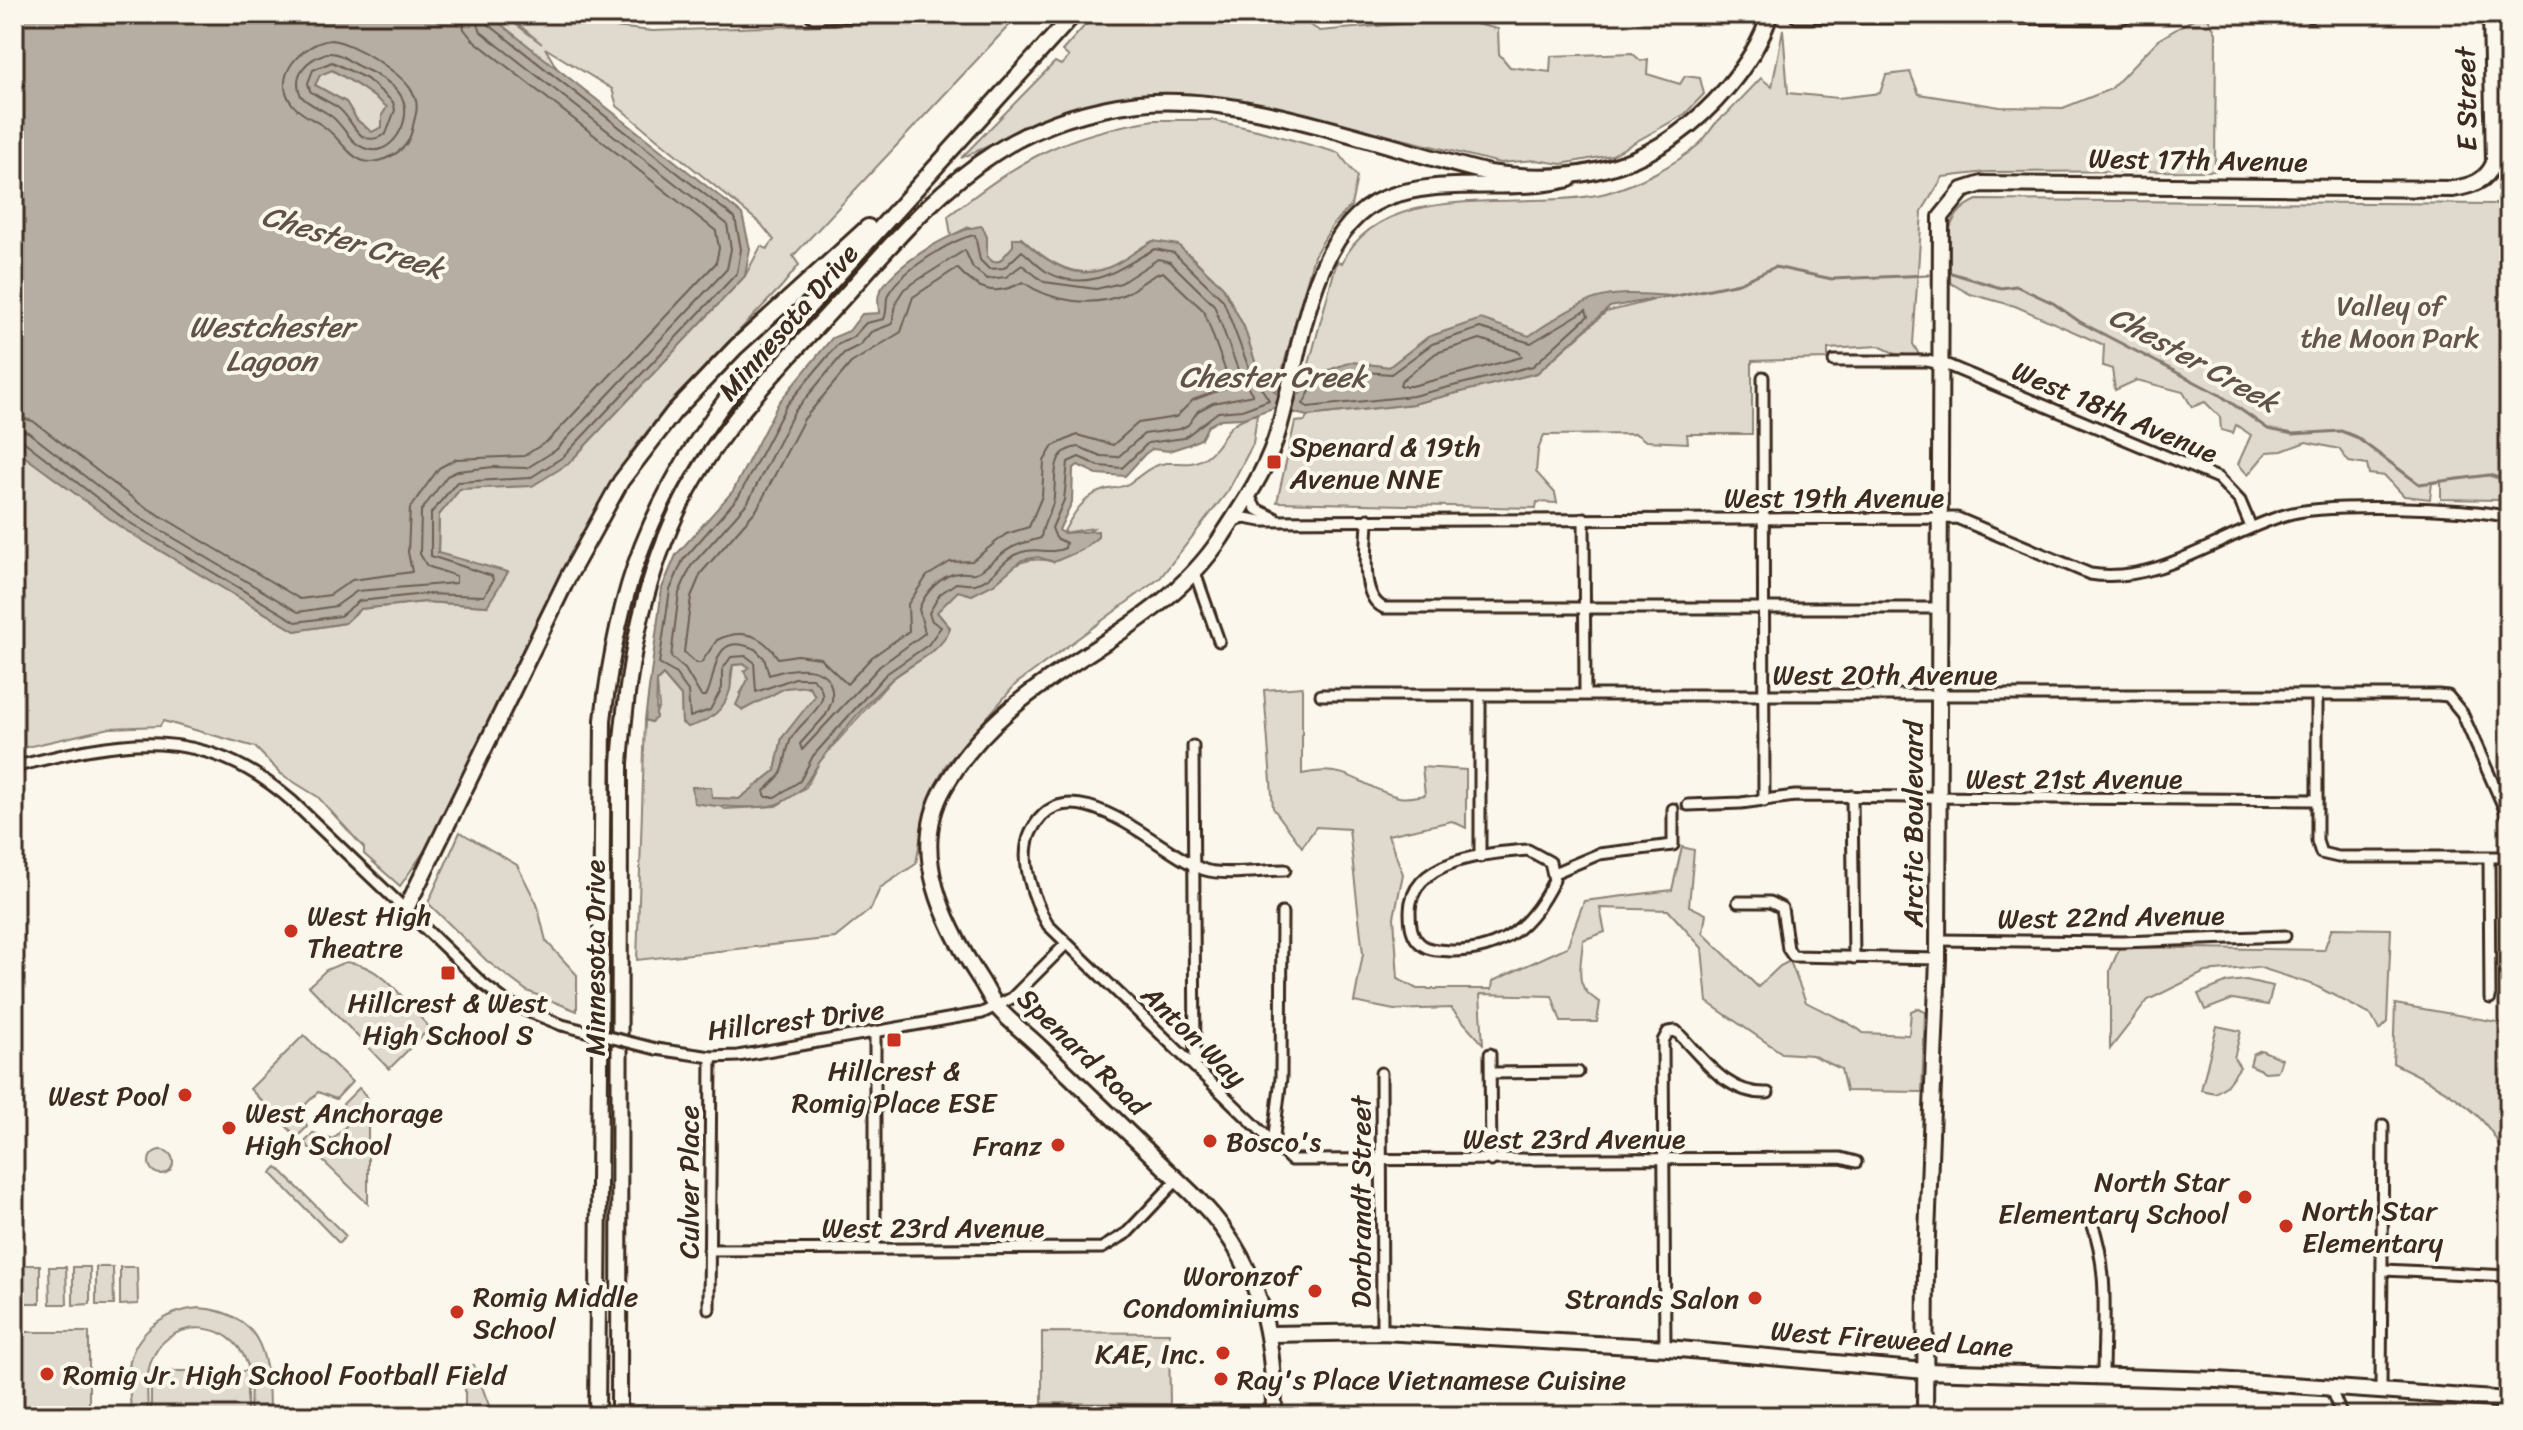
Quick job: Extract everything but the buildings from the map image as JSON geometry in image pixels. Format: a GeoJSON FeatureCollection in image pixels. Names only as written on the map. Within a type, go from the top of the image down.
{"type":"FeatureCollection","features":[{"type":"Feature","properties":{"kind":"main road","name":"Minnesota Drive"},"geometry":{"type":"LineString","coordinates":[[597,1416],[603,720],[621,606],[664,492],[694,443],[772,344],[1074,14]]}},
{"type":"Feature","properties":{"kind":"main road","name":"Minnesota Drive"},"geometry":{"type":"LineString","coordinates":[[619,1414],[620,763],[627,673],[654,566],[677,511],[710,453],[764,384],[923,210],[959,178],[1030,133],[1108,108],[1164,102],[1216,104],[1489,173],[1526,178],[1589,174],[1637,158],[1690,127],[1742,70],[1760,41],[1770,14]]}},
{"type":"Feature","properties":{"kind":"main road","name":"E Street"},"geometry":{"type":"LineString","coordinates":[[2482,180],[2494,163],[2491,19]]}},
{"type":"Feature","properties":{"kind":"main road","name":"Spenard Road"},"geometry":{"type":"LineString","coordinates":[[1274,1413],[1271,1334],[1256,1288],[1237,1250],[1205,1205],[998,1008],[952,937],[938,899],[931,844],[940,795],[974,744],[1008,708],[1050,675],[1155,608],[1194,570],[1231,522],[1249,495],[1275,442],[1327,256],[1343,230],[1362,212],[1384,199],[1413,190],[1516,187],[1589,174]]}},
{"type":"Feature","properties":{"kind":"main road","name":"West 17th Avenue"},"geometry":{"type":"LineString","coordinates":[[1939,232],[1941,217],[1947,206],[1963,190],[1982,184],[2452,189],[2482,180]]}},
{"type":"Feature","properties":{"kind":"main road"},"geometry":{"type":"LineString","coordinates":[[406,909],[568,577],[639,455],[674,412],[736,347],[920,182]]}},
{"type":"Feature","properties":{"kind":"main road","name":"Arctic Boulevard"},"geometry":{"type":"LineString","coordinates":[[1925,1416],[1926,1260],[1938,959],[1939,232]]}},
{"type":"Feature","properties":{"kind":"main road","name":"West Fireweed Lane"},"geometry":{"type":"LineString","coordinates":[[1271,1334],[1382,1332],[1665,1348],[1925,1371],[2330,1387],[2509,1400]]}},
{"type":"Feature","properties":{"kind":"street"},"geometry":{"type":"LineString","coordinates":[[809,14],[813,17],[920,14]]}},
{"type":"Feature","properties":{"kind":"street"},"geometry":{"type":"LineString","coordinates":[[1796,17],[1959,15],[2120,19],[2132,14]]}},
{"type":"Feature","properties":{"kind":"street"},"geometry":{"type":"LineString","coordinates":[[2491,19],[2509,24]]}},
{"type":"Feature","properties":{"kind":"street"},"geometry":{"type":"LineString","coordinates":[[1834,361],[1939,362]]}},
{"type":"Feature","properties":{"kind":"street","name":"West 18th Avenue"},"geometry":{"type":"LineString","coordinates":[[1939,362],[2218,478],[2240,501],[2251,527]]}},
{"type":"Feature","properties":{"kind":"street"},"geometry":{"type":"LineString","coordinates":[[1763,377],[1764,801]]}},
{"type":"Feature","properties":{"kind":"street"},"geometry":{"type":"LineString","coordinates":[[1249,495],[1256,509],[1279,519]]}},
{"type":"Feature","properties":{"kind":"street","name":"West 19th Avenue"},"geometry":{"type":"LineString","coordinates":[[1231,522],[1245,518],[1957,518],[2090,574],[2109,577],[2146,573],[2251,527],[2294,512],[2458,510],[2509,517]]}},
{"type":"Feature","properties":{"kind":"street"},"geometry":{"type":"LineString","coordinates":[[1584,518],[1585,694]]}},
{"type":"Feature","properties":{"kind":"street"},"geometry":{"type":"LineString","coordinates":[[1368,519],[1369,591],[1375,604],[1384,608],[1938,608]]}},
{"type":"Feature","properties":{"kind":"street"},"geometry":{"type":"LineString","coordinates":[[1194,570],[1219,641]]}},
{"type":"Feature","properties":{"kind":"street","name":"West 20th Avenue"},"geometry":{"type":"LineString","coordinates":[[1321,695],[2448,696],[2462,713],[2509,819]]}},
{"type":"Feature","properties":{"kind":"street"},"geometry":{"type":"LineString","coordinates":[[1480,695],[1480,857]]}},
{"type":"Feature","properties":{"kind":"street"},"geometry":{"type":"LineString","coordinates":[[2317,695],[2317,841],[2321,853],[2338,857],[2509,857]]}},
{"type":"Feature","properties":{"kind":"street","name":"Hillcrest Drive"},"geometry":{"type":"LineString","coordinates":[[14,767],[98,746],[136,741],[201,748],[233,760],[271,782],[406,909],[456,962],[508,1003],[562,1025],[656,1049],[711,1057],[772,1052],[998,1008],[1066,944]]}},
{"type":"Feature","properties":{"kind":"street"},"geometry":{"type":"LineString","coordinates":[[1193,746],[1195,1067]]}},
{"type":"Feature","properties":{"kind":"street","name":"West 21st Avenue"},"geometry":{"type":"LineString","coordinates":[[1688,805],[1795,796],[2317,800]]}},
{"type":"Feature","properties":{"kind":"street"},"geometry":{"type":"LineString","coordinates":[[1852,796],[1854,958]]}},
{"type":"Feature","properties":{"kind":"street"},"geometry":{"type":"LineString","coordinates":[[1066,944],[1043,915],[1027,863],[1026,849],[1033,827],[1055,808],[1066,805],[1095,808],[1206,871],[1285,870]]}},
{"type":"Feature","properties":{"kind":"street"},"geometry":{"type":"LineString","coordinates":[[1554,873],[1599,854],[1673,845],[1673,809]]}},
{"type":"Feature","properties":{"kind":"street"},"geometry":{"type":"LineString","coordinates":[[1534,851],[1546,857],[1554,873],[1550,887],[1524,922],[1500,943],[1475,951],[1437,950],[1424,946],[1411,928],[1414,891],[1426,875],[1437,869],[1480,857],[1534,851]]}},
{"type":"Feature","properties":{"kind":"street"},"geometry":{"type":"LineString","coordinates":[[2489,858],[2490,998]]}},
{"type":"Feature","properties":{"kind":"street"},"geometry":{"type":"LineString","coordinates":[[1738,902],[1770,902],[1782,908],[1790,954],[1938,959]]}},
{"type":"Feature","properties":{"kind":"street"},"geometry":{"type":"LineString","coordinates":[[1273,1144],[1281,1078],[1282,913]]}},
{"type":"Feature","properties":{"kind":"street","name":"West 22nd Avenue"},"geometry":{"type":"LineString","coordinates":[[1938,940],[2122,942],[2285,936]]}},
{"type":"Feature","properties":{"kind":"street","name":"Anton Way"},"geometry":{"type":"LineString","coordinates":[[1066,944],[1291,1160]]}},
{"type":"Feature","properties":{"kind":"street"},"geometry":{"type":"LineString","coordinates":[[1665,1348],[1663,1041],[1668,1032],[1676,1031],[1735,1089],[1750,1094],[1768,1093]]}},
{"type":"Feature","properties":{"kind":"street"},"geometry":{"type":"LineString","coordinates":[[875,1034],[875,1248]]}},
{"type":"Feature","properties":{"kind":"street"},"geometry":{"type":"LineString","coordinates":[[1490,1054],[1491,1161]]}},
{"type":"Feature","properties":{"kind":"street","name":"Culver Place"},"geometry":{"type":"LineString","coordinates":[[709,1309],[711,1057]]}},
{"type":"Feature","properties":{"kind":"street"},"geometry":{"type":"LineString","coordinates":[[1491,1073],[1578,1072]]}},
{"type":"Feature","properties":{"kind":"street","name":"Dorbrandt Street"},"geometry":{"type":"LineString","coordinates":[[1381,1073],[1382,1332]]}},
{"type":"Feature","properties":{"kind":"street"},"geometry":{"type":"LineString","coordinates":[[2381,1391],[2383,1125]]}},
{"type":"Feature","properties":{"kind":"street","name":"West 23rd Avenue"},"geometry":{"type":"LineString","coordinates":[[1291,1160],[1841,1158],[1856,1162]]}},
{"type":"Feature","properties":{"kind":"street","name":"West 23rd Avenue"},"geometry":{"type":"LineString","coordinates":[[709,1250],[1102,1248],[1127,1233],[1177,1180]]}},
{"type":"Feature","properties":{"kind":"street"},"geometry":{"type":"LineString","coordinates":[[2091,1220],[2101,1246],[2103,1270],[2103,1377]]}},
{"type":"Feature","properties":{"kind":"street"},"geometry":{"type":"LineString","coordinates":[[2384,1270],[2509,1276]]}},
{"type":"Feature","properties":{"kind":"street"},"geometry":{"type":"LineString","coordinates":[[2330,1387],[2342,1416]]}},
{"type":"Feature","properties":{"kind":"street"},"geometry":{"type":"LineString","coordinates":[[619,1414],[1274,1413]]}},
{"type":"Feature","properties":{"kind":"green space"},"geometry":{"type":"Polygon","coordinates":[[[464,14],[502,14],[542,44],[506,14],[564,14],[565,22],[653,31],[1016,18],[793,256],[799,265],[782,286],[666,407],[631,452],[506,683],[430,843],[400,886],[364,854],[364,848],[318,797],[281,774],[255,747],[163,721],[160,726],[110,728],[14,750],[14,442],[25,456],[122,528],[295,631],[345,623],[360,609],[425,602],[487,606],[438,553],[439,515],[460,489],[495,485],[568,464],[745,276],[761,246],[767,249],[774,240],[761,224],[617,106],[612,89],[545,48],[570,91],[464,14]]]}},
{"type":"Feature","properties":{"kind":"green space"},"geometry":{"type":"Polygon","coordinates":[[[1095,14],[1291,14],[1320,31],[1434,21],[1468,22],[1498,29],[1499,54],[1510,67],[1550,72],[1551,56],[1632,53],[1641,61],[1648,59],[1647,74],[1680,84],[1685,76],[1700,78],[1704,94],[1685,114],[1612,155],[1561,164],[1536,160],[1500,163],[1244,100],[1167,93],[1078,107],[961,158],[1055,62],[1061,65],[1069,57],[1062,51],[1095,14]]]}},
{"type":"Feature","properties":{"kind":"green space"},"geometry":{"type":"Polygon","coordinates":[[[2206,14],[2216,33],[2215,171],[1987,172],[1943,177],[1922,211],[1913,344],[1920,356],[1896,354],[1879,346],[1828,349],[1828,359],[1752,361],[1752,434],[1687,434],[1688,443],[1646,441],[1636,434],[1544,435],[1538,450],[1536,472],[1555,493],[1557,503],[1537,502],[1536,508],[1277,502],[1295,422],[1305,421],[1307,416],[1413,404],[1537,373],[1606,312],[1654,300],[1629,297],[1520,343],[1415,347],[1389,367],[1351,362],[1305,379],[1337,261],[1342,263],[1362,236],[1390,218],[1423,207],[1460,202],[1574,198],[1606,193],[1642,180],[1698,145],[1718,120],[1761,78],[1772,87],[1783,29],[1788,93],[1838,98],[1880,93],[1886,75],[1910,72],[1919,94],[2000,107],[2063,108],[2111,89],[2158,40],[2206,14]]]}},
{"type":"Feature","properties":{"kind":"green space","name":"Valley of the Moon Park"},"geometry":{"type":"Polygon","coordinates":[[[2503,34],[2509,34],[2509,504],[2500,500],[2441,499],[2441,482],[2432,483],[2430,499],[2404,496],[2385,476],[2369,474],[2367,465],[2349,462],[2339,449],[2306,442],[2282,451],[2267,452],[2248,475],[2238,464],[2251,435],[2236,425],[2233,433],[2221,430],[2220,417],[2205,402],[2192,407],[2183,392],[2137,380],[2115,390],[2112,369],[2103,366],[2104,345],[2015,306],[1970,294],[1947,281],[1952,224],[1965,207],[1977,200],[2496,204],[2502,198],[2506,176],[2503,34]]]}},
{"type":"Feature","properties":{"kind":"green space"},"geometry":{"type":"Polygon","coordinates":[[[332,70],[388,107],[383,127],[372,133],[357,120],[346,102],[315,85],[320,75],[332,70]]]}},
{"type":"Feature","properties":{"kind":"green space"},"geometry":{"type":"Polygon","coordinates":[[[1154,120],[1212,120],[1339,153],[1357,177],[1351,206],[1332,226],[1314,256],[1276,393],[1257,368],[1244,327],[1223,287],[1190,255],[1153,241],[1121,261],[1089,272],[1065,268],[1053,262],[1021,238],[1013,239],[1014,246],[1000,261],[993,262],[987,257],[987,237],[969,227],[951,236],[948,216],[1021,165],[1044,152],[1093,133],[1154,120]]]}},
{"type":"Feature","properties":{"kind":"green space"},"geometry":{"type":"Polygon","coordinates":[[[1257,414],[1253,444],[1228,491],[1160,578],[1016,684],[945,766],[925,811],[916,864],[880,888],[871,909],[835,938],[637,960],[645,720],[651,722],[659,707],[657,681],[663,675],[681,696],[682,723],[688,727],[730,690],[733,665],[745,664],[749,667],[749,679],[740,694],[743,710],[785,688],[811,688],[815,696],[812,703],[782,738],[775,771],[739,799],[712,798],[702,788],[692,787],[725,809],[776,806],[806,787],[820,761],[892,679],[933,651],[950,627],[936,612],[958,591],[972,595],[1019,563],[1029,560],[1054,562],[1093,528],[1063,533],[1074,514],[1090,497],[1125,485],[1160,464],[1192,463],[1202,459],[1214,450],[1236,423],[1257,414]]]}},
{"type":"Feature","properties":{"kind":"green space"},"geometry":{"type":"Polygon","coordinates":[[[1302,687],[1302,774],[1318,771],[1344,774],[1405,798],[1425,795],[1422,767],[1466,770],[1466,828],[1452,821],[1388,835],[1403,874],[1394,917],[1398,979],[1417,989],[1492,989],[1493,981],[1567,947],[1584,901],[1672,890],[1682,847],[1694,850],[1689,906],[1706,914],[1703,933],[1758,987],[1780,966],[1790,961],[1806,1002],[1863,1033],[1909,1035],[1911,1011],[1918,1008],[1925,1012],[1922,1092],[1846,1091],[1841,1069],[1812,1055],[1782,1053],[1707,1002],[1702,948],[1668,910],[1600,908],[1605,932],[1583,940],[1580,968],[1585,990],[1600,1002],[1597,1022],[1561,1022],[1552,996],[1480,994],[1483,1044],[1451,1008],[1394,1010],[1354,1002],[1363,954],[1349,829],[1316,827],[1302,847],[1273,808],[1264,690],[1302,687]]]}},
{"type":"Feature","properties":{"kind":"green space"},"geometry":{"type":"Polygon","coordinates":[[[460,832],[517,865],[537,904],[546,941],[577,975],[577,1011],[527,991],[487,961],[428,903],[460,832]]]}},
{"type":"Feature","properties":{"kind":"green space"},"geometry":{"type":"Polygon","coordinates":[[[2332,928],[2391,929],[2387,1022],[2379,1030],[2371,1015],[2314,985],[2258,967],[2205,972],[2148,1000],[2110,1049],[2110,970],[2120,947],[2324,950],[2332,928]]]}},
{"type":"Feature","properties":{"kind":"green space"},"geometry":{"type":"Polygon","coordinates":[[[345,962],[359,964],[382,977],[430,1028],[389,1069],[309,986],[326,970],[345,962]]]}},
{"type":"Feature","properties":{"kind":"green space"},"geometry":{"type":"Polygon","coordinates":[[[2246,980],[2273,986],[2268,1005],[2233,999],[2205,1010],[2198,994],[2228,982],[2246,980]]]}},
{"type":"Feature","properties":{"kind":"green space"},"geometry":{"type":"Polygon","coordinates":[[[2395,1004],[2509,1024],[2509,1078],[2503,1080],[2509,1089],[2509,1152],[2501,1150],[2483,1121],[2456,1098],[2393,1063],[2395,1004]]]}},
{"type":"Feature","properties":{"kind":"green space"},"geometry":{"type":"Polygon","coordinates":[[[2217,1026],[2241,1031],[2234,1058],[2240,1067],[2226,1086],[2215,1093],[2201,1090],[2217,1026]]]}},
{"type":"Feature","properties":{"kind":"green space"},"geometry":{"type":"Polygon","coordinates":[[[304,1035],[352,1082],[336,1099],[318,1092],[302,1108],[307,1127],[297,1137],[250,1089],[304,1035]]]}},
{"type":"Feature","properties":{"kind":"green space"},"geometry":{"type":"Polygon","coordinates":[[[2261,1050],[2282,1059],[2278,1071],[2265,1072],[2250,1065],[2253,1054],[2261,1050]]]}},
{"type":"Feature","properties":{"kind":"green space"},"geometry":{"type":"Polygon","coordinates":[[[359,1088],[368,1098],[368,1204],[304,1143],[313,1133],[333,1139],[349,1123],[343,1104],[359,1088]]]}},
{"type":"Feature","properties":{"kind":"green space"},"geometry":{"type":"Polygon","coordinates":[[[161,1150],[172,1157],[173,1162],[166,1173],[161,1174],[150,1167],[149,1162],[156,1151],[161,1150]]]}},
{"type":"Feature","properties":{"kind":"green space"},"geometry":{"type":"Polygon","coordinates":[[[277,1167],[346,1236],[339,1243],[271,1173],[277,1167]]]}},
{"type":"Feature","properties":{"kind":"green space"},"geometry":{"type":"Polygon","coordinates":[[[22,1265],[40,1265],[40,1303],[23,1303],[22,1265]]]}},
{"type":"Feature","properties":{"kind":"green space"},"geometry":{"type":"Polygon","coordinates":[[[49,1267],[66,1267],[67,1304],[50,1304],[49,1267]]]}},
{"type":"Feature","properties":{"kind":"green space"},"geometry":{"type":"Polygon","coordinates":[[[73,1267],[90,1267],[90,1304],[73,1305],[73,1267]]]}},
{"type":"Feature","properties":{"kind":"green space"},"geometry":{"type":"Polygon","coordinates":[[[96,1267],[113,1267],[114,1305],[96,1305],[96,1267]]]}},
{"type":"Feature","properties":{"kind":"green space"},"geometry":{"type":"Polygon","coordinates":[[[120,1267],[137,1267],[138,1304],[120,1305],[120,1267]]]}},
{"type":"Feature","properties":{"kind":"green space"},"geometry":{"type":"Polygon","coordinates":[[[199,1308],[238,1319],[251,1330],[265,1359],[269,1416],[250,1416],[250,1374],[239,1347],[228,1337],[202,1328],[174,1334],[163,1343],[149,1369],[148,1416],[131,1416],[129,1371],[135,1347],[157,1323],[177,1313],[199,1308]]]}},
{"type":"Feature","properties":{"kind":"green space","name":"Romig Jr. High School Football Field"},"geometry":{"type":"Polygon","coordinates":[[[14,1332],[89,1332],[89,1416],[14,1416],[14,1332]]]}},
{"type":"Feature","properties":{"kind":"green space"},"geometry":{"type":"Polygon","coordinates":[[[1042,1332],[1169,1333],[1170,1404],[1042,1403],[1042,1332]]]}},
{"type":"Feature","properties":{"kind":"green space"},"geometry":{"type":"Polygon","coordinates":[[[465,1365],[474,1365],[491,1411],[465,1412],[465,1365]]]}},
{"type":"Feature","properties":{"kind":"green space"},"geometry":{"type":"Polygon","coordinates":[[[151,1371],[247,1371],[247,1416],[151,1416],[151,1371]]]}},
{"type":"Feature","properties":{"kind":"water","name":"Westchester Lagoon"},"geometry":{"type":"Polygon","coordinates":[[[14,14],[488,14],[742,214],[750,249],[745,276],[568,464],[532,486],[460,489],[439,515],[438,553],[508,572],[487,606],[425,602],[360,609],[345,623],[295,631],[122,528],[24,456],[14,442],[14,14]],[[332,70],[320,75],[315,85],[346,102],[357,120],[372,132],[382,127],[382,115],[387,107],[332,70]]]}},
{"type":"Feature","properties":{"kind":"water"},"geometry":{"type":"Polygon","coordinates":[[[982,226],[987,237],[987,257],[993,262],[1000,261],[1013,246],[1013,238],[1021,238],[1053,263],[1077,272],[1102,270],[1153,241],[1178,245],[1223,287],[1244,327],[1257,368],[1276,393],[1296,397],[1303,391],[1305,379],[1351,362],[1389,367],[1428,337],[1481,319],[1529,336],[1596,298],[1627,294],[1672,296],[1610,307],[1537,373],[1413,404],[1307,416],[1273,408],[1243,418],[1221,419],[1208,426],[1201,439],[1169,451],[1152,449],[1125,476],[1097,474],[1078,465],[1073,469],[1072,502],[1059,530],[1063,533],[1098,531],[1098,537],[1082,550],[1054,562],[1038,557],[1022,560],[994,584],[972,595],[958,591],[937,612],[950,628],[940,645],[891,680],[872,698],[837,739],[805,784],[789,798],[762,807],[694,803],[692,787],[711,787],[712,798],[739,799],[775,771],[782,738],[815,696],[809,686],[785,688],[743,710],[736,705],[748,679],[744,671],[749,667],[745,664],[733,665],[727,698],[708,719],[688,727],[682,723],[681,696],[663,675],[657,681],[656,718],[651,722],[645,720],[662,588],[676,555],[733,491],[779,402],[832,338],[849,331],[862,314],[879,313],[879,294],[885,283],[909,261],[940,241],[982,226]]]}},
{"type":"Feature","properties":{"kind":"waterway","name":"Chester Creek"},"geometry":{"type":"LineString","coordinates":[[1671,297],[1739,283],[1775,267],[1832,279],[1929,275]]}},
{"type":"Feature","properties":{"kind":"waterway","name":"Chester Creek"},"geometry":{"type":"LineString","coordinates":[[1948,272],[2001,288],[2016,286],[2053,303],[2080,322],[2220,395],[2268,429],[2293,434],[2341,431],[2356,437],[2419,484],[2489,475],[2509,481]]}},
{"type":"Feature","properties":{"kind":"place","name":"Spenard & 19th Avenue NNE"},"geometry":{"type":"Point","coordinates":[1274,462]}},
{"type":"Feature","properties":{"kind":"place","name":"West High Theatre"},"geometry":{"type":"Point","coordinates":[291,931]}},
{"type":"Feature","properties":{"kind":"place","name":"Hillcrest & West High School S"},"geometry":{"type":"Point","coordinates":[448,973]}},
{"type":"Feature","properties":{"kind":"place","name":"Hillcrest & Romig Place ESE"},"geometry":{"type":"Point","coordinates":[894,1040]}},
{"type":"Feature","properties":{"kind":"place","name":"West Pool"},"geometry":{"type":"Point","coordinates":[185,1095]}},
{"type":"Feature","properties":{"kind":"place","name":"West Anchorage High School"},"geometry":{"type":"Point","coordinates":[229,1128]}},
{"type":"Feature","properties":{"kind":"place","name":"Bosco's"},"geometry":{"type":"Point","coordinates":[1210,1141]}},
{"type":"Feature","properties":{"kind":"place","name":"Franz"},"geometry":{"type":"Point","coordinates":[1058,1145]}},
{"type":"Feature","properties":{"kind":"place","name":"North Star Elementary School"},"geometry":{"type":"Point","coordinates":[2245,1197]}},
{"type":"Feature","properties":{"kind":"place","name":"North Star Elementary"},"geometry":{"type":"Point","coordinates":[2286,1226]}},
{"type":"Feature","properties":{"kind":"place","name":"Woronzof Condominiums"},"geometry":{"type":"Point","coordinates":[1315,1291]}},
{"type":"Feature","properties":{"kind":"place","name":"Strands Salon"},"geometry":{"type":"Point","coordinates":[1755,1298]}},
{"type":"Feature","properties":{"kind":"place","name":"Romig Middle School"},"geometry":{"type":"Point","coordinates":[457,1312]}},
{"type":"Feature","properties":{"kind":"place","name":"KAE, Inc."},"geometry":{"type":"Point","coordinates":[1223,1353]}},
{"type":"Feature","properties":{"kind":"place","name":"Romig Jr. High School Football Field"},"geometry":{"type":"Point","coordinates":[47,1374]}},
{"type":"Feature","properties":{"kind":"place","name":"Ray's Place Vietnamese Cuisine"},"geometry":{"type":"Point","coordinates":[1221,1379]}}]}
